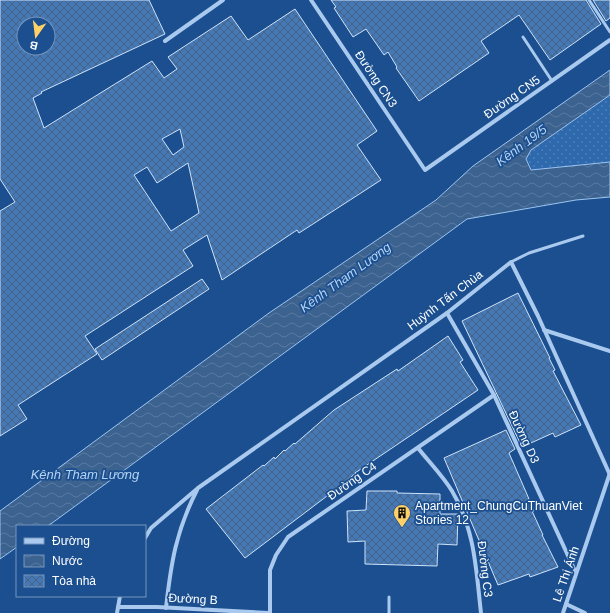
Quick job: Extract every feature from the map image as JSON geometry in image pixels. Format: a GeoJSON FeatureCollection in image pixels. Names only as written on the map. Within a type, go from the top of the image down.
{"type":"FeatureCollection","features":[{"type":"Feature","properties":{"kind":"street"},"geometry":{"type":"LineString","coordinates":[[164,40],[223,0]]}},
{"type":"Feature","properties":{"kind":"street","name":"Đường CN3"},"geometry":{"type":"LineString","coordinates":[[311,0],[425,170]]}},
{"type":"Feature","properties":{"kind":"street","name":"Đường CN5"},"geometry":{"type":"LineString","coordinates":[[425,170],[610,40]]}},
{"type":"Feature","properties":{"kind":"street"},"geometry":{"type":"LineString","coordinates":[[511,262],[544,330],[610,475]]}},
{"type":"Feature","properties":{"kind":"street","name":"Huỳnh Tấn Chùa"},"geometry":{"type":"LineString","coordinates":[[146,536],[151,528],[198,488],[446,313],[511,262]]}},
{"type":"Feature","properties":{"kind":"street","name":"Đường D3"},"geometry":{"type":"LineString","coordinates":[[446,313],[494,395],[576,573]]}},
{"type":"Feature","properties":{"kind":"street"},"geometry":{"type":"LineString","coordinates":[[544,330],[610,351]]}},
{"type":"Feature","properties":{"kind":"street","name":"Đường C4"},"geometry":{"type":"LineString","coordinates":[[269,613],[270,570],[276,555],[288,537],[494,395]]}},
{"type":"Feature","properties":{"kind":"street","name":"Đường C3"},"geometry":{"type":"LineString","coordinates":[[418,448],[452,490],[465,517],[473,545],[481,613]]}},
{"type":"Feature","properties":{"kind":"street","name":"Lê Thị Ánh"},"geometry":{"type":"LineString","coordinates":[[563,613],[610,475]]}},
{"type":"Feature","properties":{"kind":"street","name":"Huỳnh Tấn Chùa"},"geometry":{"type":"LineString","coordinates":[[166,608],[170,570],[177,537],[187,509],[198,488]]}},
{"type":"Feature","properties":{"kind":"street"},"geometry":{"type":"LineString","coordinates":[[117,613],[120,597]]}},
{"type":"Feature","properties":{"kind":"street"},"geometry":{"type":"LineString","coordinates":[[566,604],[585,613]]}},
{"type":"Feature","properties":{"kind":"street","name":"Đường B"},"geometry":{"type":"LineString","coordinates":[[118,607],[157,607],[269,613]]}},
{"type":"Feature","properties":{"kind":"street"},"geometry":{"type":"LineString","coordinates":[[157,607],[158,613]]}},
{"type":"Feature","properties":{"kind":"lane"},"geometry":{"type":"LineString","coordinates":[[589,0],[610,32]]}},
{"type":"Feature","properties":{"kind":"lane"},"geometry":{"type":"LineString","coordinates":[[523,37],[552,81]]}},
{"type":"Feature","properties":{"kind":"lane"},"geometry":{"type":"LineString","coordinates":[[511,262],[529,253],[583,236]]}},
{"type":"Feature","properties":{"kind":"lane"},"geometry":{"type":"LineString","coordinates":[[389,597],[389,613]]}},
{"type":"Feature","properties":{"kind":"shaded area"},"geometry":{"type":"Polygon","coordinates":[[[610,95],[610,162],[530,170],[526,159],[531,150],[610,95]]]}},
{"type":"Feature","properties":{"kind":"water","name":"Kênh Tham Lương"},"geometry":{"type":"Polygon","coordinates":[[[610,70],[610,95],[531,150],[526,159],[531,170],[610,162],[610,197],[576,200],[467,219],[49,525],[16,525],[16,548],[0,559],[0,511],[269,313],[436,200],[473,166],[610,70]]]}},
{"type":"Feature","properties":{"kind":"building"},"geometry":{"type":"Polygon","coordinates":[[[0,0],[149,0],[165,34],[41,92],[42,93],[33,98],[44,128],[152,61],[164,78],[177,69],[168,57],[231,16],[248,40],[295,9],[377,131],[357,145],[381,180],[299,233],[297,230],[222,280],[207,235],[183,250],[193,266],[85,336],[97,354],[18,405],[27,419],[0,436],[0,211],[15,202],[0,179],[0,0]],[[180,129],[162,139],[173,155],[184,147],[180,129]],[[188,163],[157,183],[147,167],[134,175],[171,231],[199,213],[188,163]]]}},
{"type":"Feature","properties":{"kind":"building"},"geometry":{"type":"Polygon","coordinates":[[[331,0],[586,0],[601,24],[550,60],[519,15],[481,41],[489,53],[419,101],[396,68],[397,67],[388,52],[384,55],[366,29],[353,37],[334,8],[336,7],[331,0]]]}},
{"type":"Feature","properties":{"kind":"building"},"geometry":{"type":"Polygon","coordinates":[[[593,0],[610,0],[610,18],[606,21],[593,0]]]}},
{"type":"Feature","properties":{"kind":"building"},"geometry":{"type":"Polygon","coordinates":[[[202,279],[209,289],[102,360],[95,349],[202,279]]]}},
{"type":"Feature","properties":{"kind":"building"},"geometry":{"type":"Polygon","coordinates":[[[518,293],[550,358],[555,370],[553,371],[581,425],[555,437],[553,433],[522,447],[462,321],[518,293]]]}},
{"type":"Feature","properties":{"kind":"building"},"geometry":{"type":"Polygon","coordinates":[[[448,336],[463,360],[460,362],[478,390],[355,473],[245,558],[206,509],[263,465],[264,466],[274,457],[275,459],[284,450],[285,451],[294,443],[295,444],[334,410],[397,369],[398,371],[448,336]]]}},
{"type":"Feature","properties":{"kind":"building"},"geometry":{"type":"Polygon","coordinates":[[[506,430],[515,449],[509,453],[534,511],[532,511],[542,535],[558,567],[530,577],[529,574],[498,585],[444,458],[506,430]]]}},
{"type":"Feature","properties":{"kind":"building","name":"Apartment_ChungCuThuanViet Stories 12"},"geometry":{"type":"Polygon","coordinates":[[[367,491],[397,491],[397,493],[440,494],[440,514],[458,514],[457,545],[438,544],[437,566],[365,564],[365,541],[348,542],[347,511],[366,510],[367,491]]]}},
{"type":"Feature","properties":{"kind":"place","name":"Apartment_ChungCuThuanViet Stories 12"},"geometry":{"type":"Point","coordinates":[402,528]}},
{"type":"Feature","properties":{"kind":"water label","name":"Kênh 19/5"},"geometry":{"type":"Point","coordinates":[521,145]}}]}
